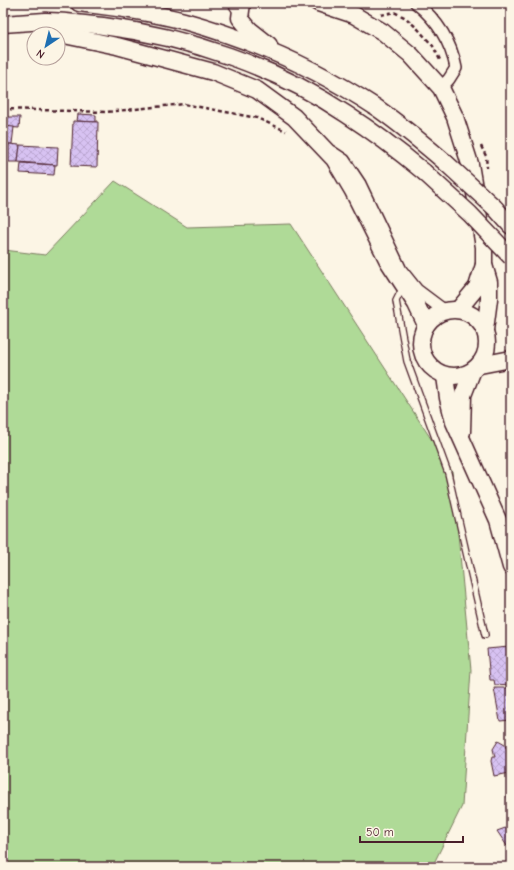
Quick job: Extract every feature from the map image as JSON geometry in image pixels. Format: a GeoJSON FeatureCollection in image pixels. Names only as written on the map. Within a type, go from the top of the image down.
{"type":"FeatureCollection","features":[{"type":"Feature","properties":{"kind":"main road"},"geometry":{"type":"LineString","coordinates":[[79,3],[120,8],[183,21],[232,36],[279,54],[322,75],[378,109],[421,142],[495,208],[511,226]]}},
{"type":"Feature","properties":{"kind":"main road"},"geometry":{"type":"LineString","coordinates":[[318,3],[354,15],[383,32],[411,55],[441,88],[455,117],[470,164],[484,247],[484,265],[489,282],[489,299],[485,330],[487,348],[485,357],[476,368],[463,395],[461,437]]}},
{"type":"Feature","properties":{"kind":"main road"},"geometry":{"type":"LineString","coordinates":[[241,10],[250,30],[263,39],[279,54]]}},
{"type":"Feature","properties":{"kind":"main road"},"geometry":{"type":"LineString","coordinates":[[3,24],[46,21],[135,30],[185,42],[244,61],[301,87],[346,113],[390,144],[424,172],[470,214],[511,257]]}},
{"type":"Feature","properties":{"kind":"main road"},"geometry":{"type":"LineString","coordinates":[[46,21],[64,35],[117,46],[213,72],[257,90],[294,117],[334,159],[353,191],[388,261],[416,304],[426,325]]}},
{"type":"Feature","properties":{"kind":"main road"},"geometry":{"type":"LineString","coordinates":[[484,265],[476,287],[452,310],[434,316],[426,325],[420,345],[428,364],[445,376],[463,376],[476,368],[511,359]]}},
{"type":"Feature","properties":{"kind":"main road"},"geometry":{"type":"LineString","coordinates":[[452,310],[467,312],[474,316],[485,330]]}},
{"type":"Feature","properties":{"kind":"main road"},"geometry":{"type":"LineString","coordinates":[[445,376],[448,398],[454,422],[498,520],[511,567]]}},
{"type":"Feature","properties":{"kind":"street"},"geometry":{"type":"LineString","coordinates":[[416,3],[425,10],[446,37],[454,57],[456,68],[450,79],[441,88]]}},
{"type":"Feature","properties":{"kind":"street"},"geometry":{"type":"LineString","coordinates":[[323,148],[344,160],[360,184],[401,270],[417,290],[452,310]]}},
{"type":"Feature","properties":{"kind":"lane"},"geometry":{"type":"LineString","coordinates":[[230,3],[241,10]]}},
{"type":"Feature","properties":{"kind":"lane"},"geometry":{"type":"LineString","coordinates":[[403,285],[396,301],[408,361],[418,393],[448,473],[485,635]]}},
{"type":"Feature","properties":{"kind":"path"},"geometry":{"type":"LineString","coordinates":[[3,109],[106,112],[184,104],[256,118],[292,134]]}},
{"type":"Feature","properties":{"kind":"green space"},"geometry":{"type":"Polygon","coordinates":[[[115,181],[187,227],[291,224],[452,471],[471,670],[462,806],[432,867],[3,867],[4,250],[45,255],[115,181]]]}},
{"type":"Feature","properties":{"kind":"building"},"geometry":{"type":"Polygon","coordinates":[[[78,114],[96,115],[96,122],[77,121],[78,114]]]}},
{"type":"Feature","properties":{"kind":"building"},"geometry":{"type":"Polygon","coordinates":[[[6,117],[20,117],[19,128],[6,127],[6,117]]]}},
{"type":"Feature","properties":{"kind":"building"},"geometry":{"type":"Polygon","coordinates":[[[73,121],[98,122],[97,167],[71,166],[73,121]]]}},
{"type":"Feature","properties":{"kind":"building"},"geometry":{"type":"Polygon","coordinates":[[[3,126],[14,127],[12,144],[3,144],[3,126]]]}},
{"type":"Feature","properties":{"kind":"building"},"geometry":{"type":"Polygon","coordinates":[[[9,144],[20,145],[18,162],[9,162],[9,144]]]}},
{"type":"Feature","properties":{"kind":"building"},"geometry":{"type":"Polygon","coordinates":[[[20,145],[58,147],[57,165],[18,162],[20,145]]]}},
{"type":"Feature","properties":{"kind":"building"},"geometry":{"type":"Polygon","coordinates":[[[21,163],[55,165],[54,175],[20,173],[21,163]]]}},
{"type":"Feature","properties":{"kind":"building"},"geometry":{"type":"Polygon","coordinates":[[[509,647],[511,684],[495,685],[494,680],[490,680],[487,649],[509,647]]]}},
{"type":"Feature","properties":{"kind":"building"},"geometry":{"type":"Polygon","coordinates":[[[494,688],[509,688],[511,699],[511,720],[500,721],[494,688]]]}},
{"type":"Feature","properties":{"kind":"building"},"geometry":{"type":"Polygon","coordinates":[[[498,741],[505,745],[506,748],[511,748],[511,754],[507,755],[509,763],[507,763],[510,773],[494,776],[491,761],[492,757],[495,757],[493,749],[498,741]]]}},
{"type":"Feature","properties":{"kind":"building"},"geometry":{"type":"Polygon","coordinates":[[[511,795],[511,814],[507,796],[511,795]]]}},
{"type":"Feature","properties":{"kind":"building"},"geometry":{"type":"Polygon","coordinates":[[[511,826],[511,845],[507,846],[497,831],[511,826]]]}}]}
